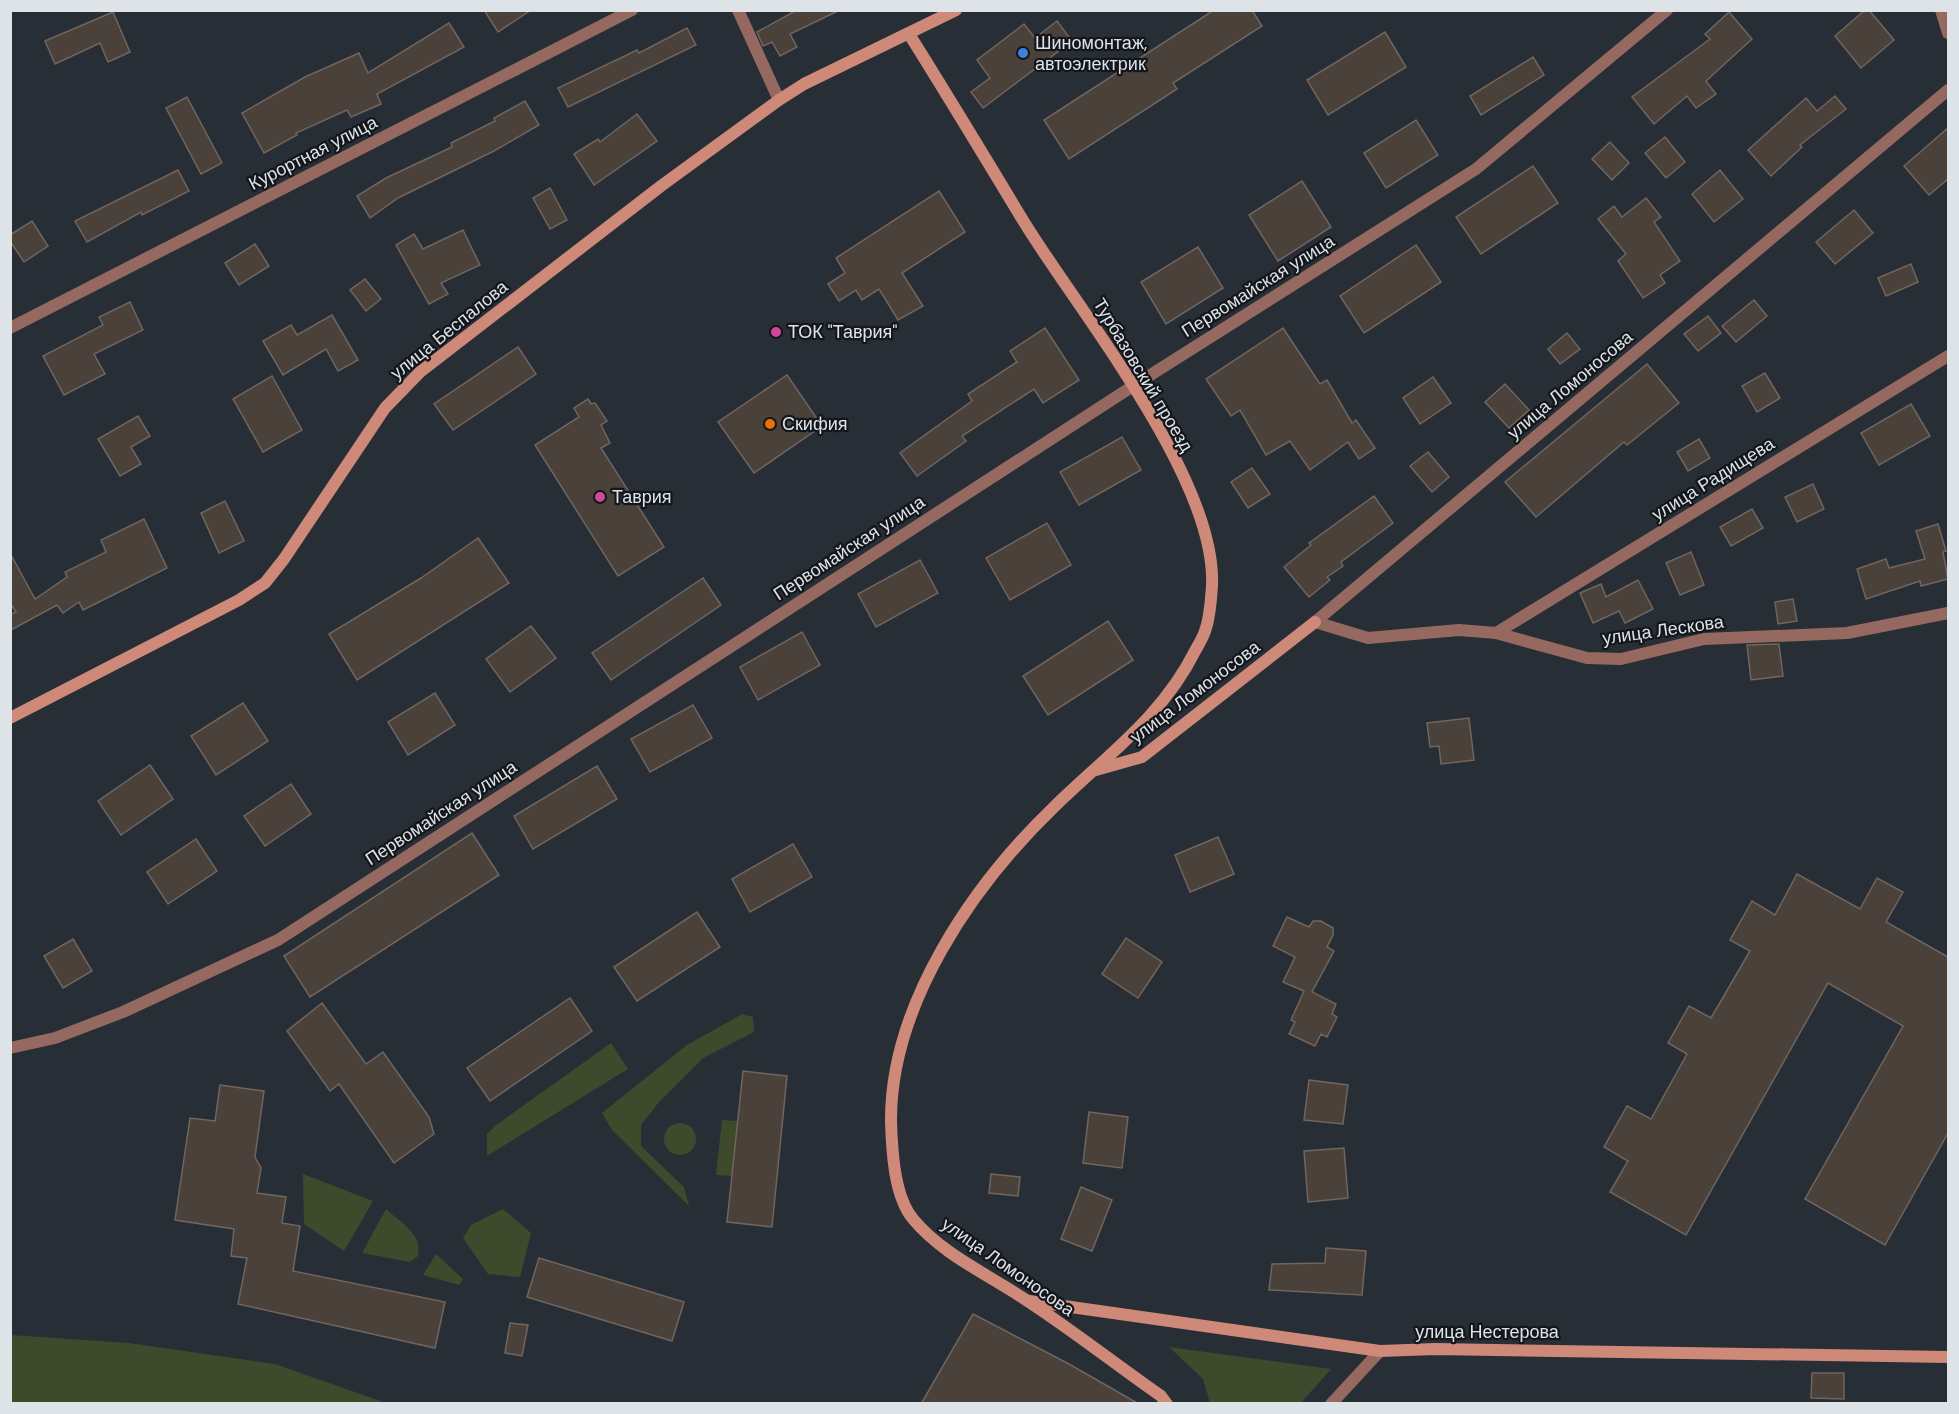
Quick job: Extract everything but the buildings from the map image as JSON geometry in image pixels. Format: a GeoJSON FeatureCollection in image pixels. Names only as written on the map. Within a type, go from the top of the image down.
{"type":"FeatureCollection","features":[{"type":"Feature","properties":{"kind":"main road","name":"улица Беспалова"},"geometry":{"type":"LineString","coordinates":[[10,718],[238,600],[265,583],[284,559],[385,408],[420,372],[661,186],[779,100],[804,84],[956,10]]}},
{"type":"Feature","properties":{"kind":"main road","name":"Турбазовский проезд"},"geometry":{"type":"LineString","coordinates":[[909,34],[1025,222],[1133,386],[1183,475],[1205,535],[1212,582],[1206,629],[1185,672],[1149,719],[1092,771]]}},
{"type":"Feature","properties":{"kind":"main road","name":"улица Ломоносова"},"geometry":{"type":"LineString","coordinates":[[1167,1404],[1161,1396],[1028,1301],[947,1250],[912,1218],[904,1202],[892,1157],[891,1107],[898,1064],[915,1005],[938,958],[977,895],[1050,811],[1092,771],[1142,757],[1316,622]]}},
{"type":"Feature","properties":{"kind":"main road","name":"улица Нестерова"},"geometry":{"type":"LineString","coordinates":[[1028,1301],[1380,1351],[1435,1349],[1948,1357]]}},
{"type":"Feature","properties":{"kind":"street","name":"Курортная улица"},"geometry":{"type":"LineString","coordinates":[[10,328],[632,10]]}},
{"type":"Feature","properties":{"kind":"street"},"geometry":{"type":"LineString","coordinates":[[738,10],[779,100]]}},
{"type":"Feature","properties":{"kind":"street","name":"Первомайская улица"},"geometry":{"type":"LineString","coordinates":[[10,1048],[55,1038],[123,1012],[278,940],[1133,386],[1476,169],[1668,10]]}},
{"type":"Feature","properties":{"kind":"street"},"geometry":{"type":"LineString","coordinates":[[1941,10],[1948,33]]}},
{"type":"Feature","properties":{"kind":"street","name":"улица Ломоносова"},"geometry":{"type":"LineString","coordinates":[[1316,622],[1948,90]]}},
{"type":"Feature","properties":{"kind":"street","name":"улица Радищева"},"geometry":{"type":"LineString","coordinates":[[1496,633],[1948,356]]}},
{"type":"Feature","properties":{"kind":"street","name":"улица Лескова"},"geometry":{"type":"LineString","coordinates":[[1316,622],[1368,638],[1459,630],[1496,633],[1587,658],[1621,659],[1704,639],[1847,633],[1948,613]]}},
{"type":"Feature","properties":{"kind":"street"},"geometry":{"type":"LineString","coordinates":[[1331,1404],[1380,1351]]}},
{"type":"Feature","properties":{"kind":"green space"},"geometry":{"type":"Polygon","coordinates":[[[742,1014],[753,1017],[754,1032],[703,1058],[659,1102],[641,1125],[641,1146],[684,1187],[689,1206],[612,1130],[602,1113],[687,1045],[742,1014]]]}},
{"type":"Feature","properties":{"kind":"green space"},"geometry":{"type":"Polygon","coordinates":[[[611,1043],[628,1069],[487,1156],[487,1134],[496,1125],[611,1043]]]}},
{"type":"Feature","properties":{"kind":"green space"},"geometry":{"type":"Polygon","coordinates":[[[722,1120],[738,1121],[732,1176],[716,1175],[722,1120]]]}},
{"type":"Feature","properties":{"kind":"green space"},"geometry":{"type":"Polygon","coordinates":[[[680,1123],[691,1128],[696,1139],[691,1150],[680,1155],[669,1150],[664,1139],[669,1128],[680,1123]]]}},
{"type":"Feature","properties":{"kind":"green space"},"geometry":{"type":"Polygon","coordinates":[[[303,1174],[373,1201],[344,1251],[304,1224],[303,1174]]]}},
{"type":"Feature","properties":{"kind":"green space"},"geometry":{"type":"Polygon","coordinates":[[[386,1209],[410,1230],[417,1241],[418,1256],[410,1262],[362,1253],[386,1209]]]}},
{"type":"Feature","properties":{"kind":"green space"},"geometry":{"type":"Polygon","coordinates":[[[503,1209],[531,1233],[520,1277],[488,1274],[463,1238],[471,1225],[503,1209]]]}},
{"type":"Feature","properties":{"kind":"green space"},"geometry":{"type":"Polygon","coordinates":[[[436,1254],[463,1279],[459,1285],[423,1275],[436,1254]]]}},
{"type":"Feature","properties":{"kind":"green space"},"geometry":{"type":"Polygon","coordinates":[[[11,1335],[129,1343],[275,1364],[386,1403],[11,1403],[11,1335]]]}},
{"type":"Feature","properties":{"kind":"green space"},"geometry":{"type":"Polygon","coordinates":[[[1169,1347],[1331,1369],[1301,1403],[1210,1403],[1203,1379],[1169,1347]]]}},
{"type":"Feature","properties":{"kind":"place","name":"Шиномонтаж, автоэлектрик"},"geometry":{"type":"Point","coordinates":[1023,53]}},
{"type":"Feature","properties":{"kind":"place","name":"ТОК \"Таврия\""},"geometry":{"type":"Point","coordinates":[776,332]}},
{"type":"Feature","properties":{"kind":"place","name":"Скифия"},"geometry":{"type":"Point","coordinates":[770,424]}},
{"type":"Feature","properties":{"kind":"place","name":"Таврия"},"geometry":{"type":"Point","coordinates":[600,497]}}]}
